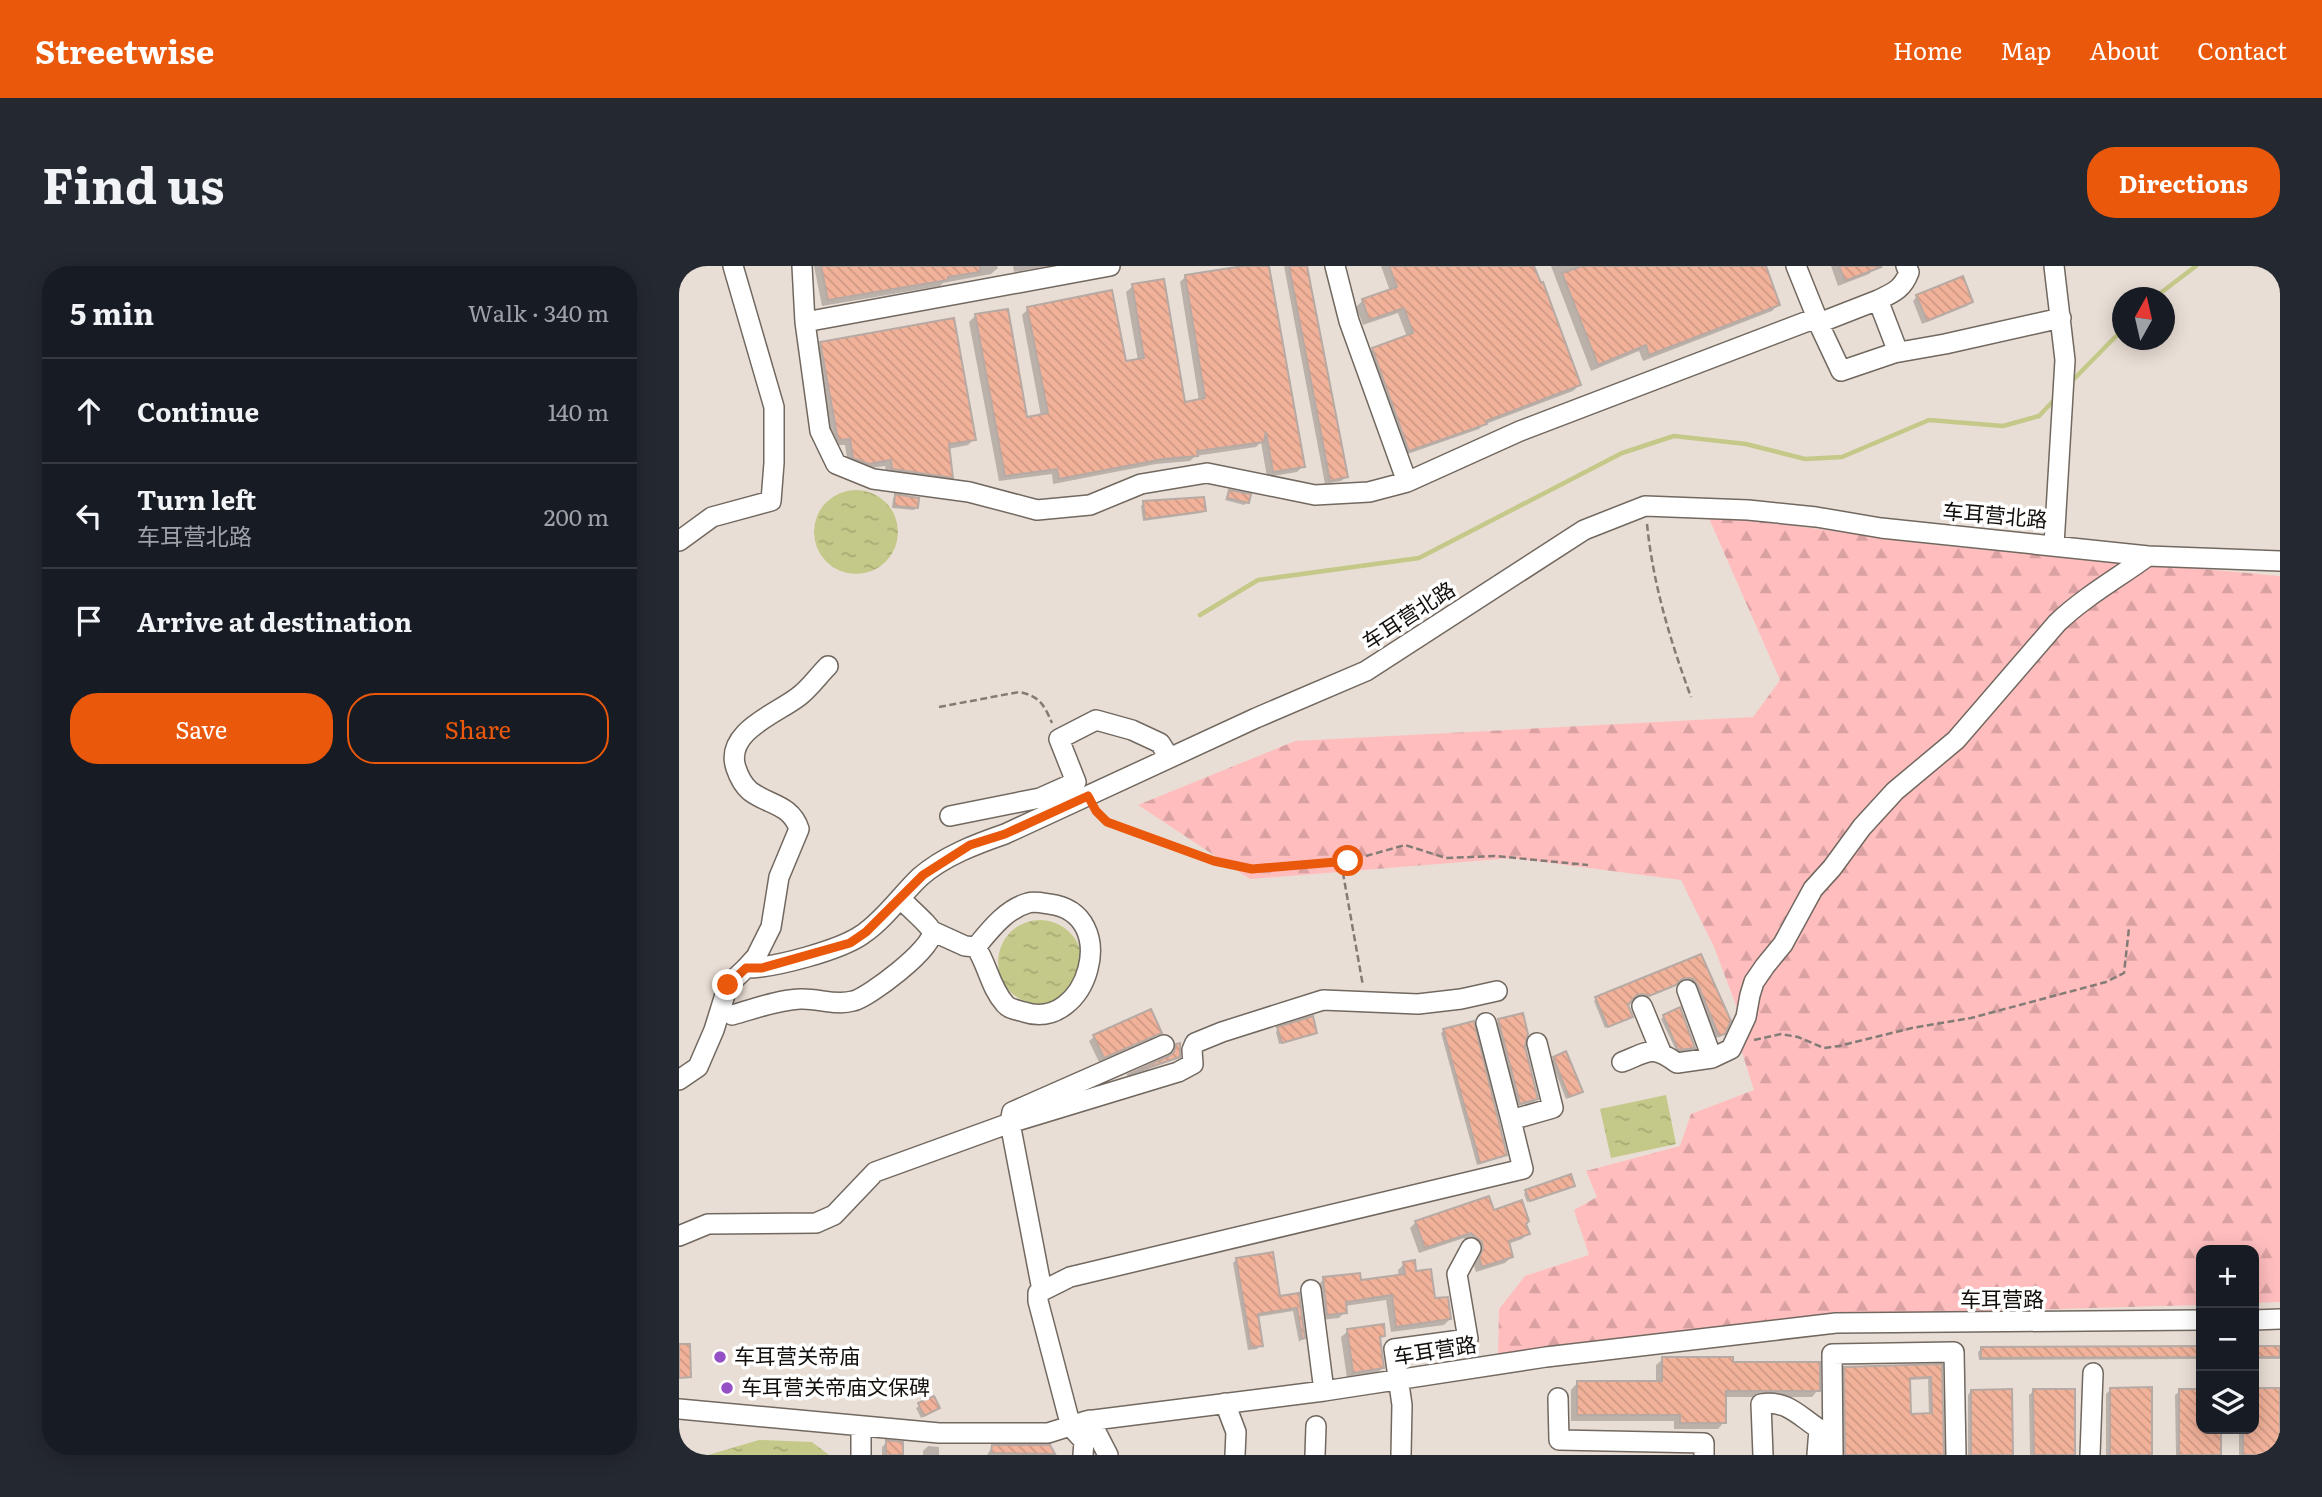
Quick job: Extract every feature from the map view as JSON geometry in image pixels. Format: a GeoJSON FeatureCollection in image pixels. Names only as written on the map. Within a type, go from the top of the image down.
{"type":"FeatureCollection","features":[{"type":"Feature","properties":{"kind":"street"},"geometry":{"type":"LineString","coordinates":[[680,539],[712,517],[771,501],[774,407],[733,266]]}},
{"type":"Feature","properties":{"kind":"street"},"geometry":{"type":"LineString","coordinates":[[801,266],[805,322],[820,431],[836,464],[873,480],[969,492],[1037,510],[1090,505],[1141,484],[1207,473],[1315,495],[1369,492],[1407,482],[1520,431],[1651,379],[1816,318],[1819,323]]}},
{"type":"Feature","properties":{"kind":"street"},"geometry":{"type":"LineString","coordinates":[[805,322],[1110,266]]}},
{"type":"Feature","properties":{"kind":"street"},"geometry":{"type":"LineString","coordinates":[[1335,266],[1349,321],[1407,482]]}},
{"type":"Feature","properties":{"kind":"street"},"geometry":{"type":"LineString","coordinates":[[1796,266],[1841,371],[1898,352],[2061,318]]}},
{"type":"Feature","properties":{"kind":"street"},"geometry":{"type":"LineString","coordinates":[[1819,323],[1898,291],[1909,272],[1906,266]]}},
{"type":"Feature","properties":{"kind":"street"},"geometry":{"type":"LineString","coordinates":[[2054,266],[2065,360],[2054,545]]}},
{"type":"Feature","properties":{"kind":"street"},"geometry":{"type":"LineString","coordinates":[[1878,300],[1898,352]]}},
{"type":"Feature","properties":{"kind":"street","name":"车耳营北路"},"geometry":{"type":"LineString","coordinates":[[746,968],[762,968],[850,943],[866,932],[923,875],[970,845],[1005,834],[1169,757],[1366,671],[1584,530],[1645,506],[1748,510],[1816,517],[1881,528],[2148,556],[2280,561]]}},
{"type":"Feature","properties":{"kind":"street"},"geometry":{"type":"LineString","coordinates":[[1622,1062],[1651,1051],[1661,1052],[1678,1063],[1712,1058],[1731,1049],[1747,1017],[1749,995],[1754,982],[1783,944],[1813,889],[1862,827],[1895,791],[1956,740],[2065,615],[2148,556]]}},
{"type":"Feature","properties":{"kind":"street"},"geometry":{"type":"LineString","coordinates":[[679,1080],[698,1067],[714,1030],[728,985],[756,957],[771,927],[779,877],[799,829],[792,814],[778,803],[751,792],[741,781],[734,758],[737,746],[743,735],[762,720],[801,696],[828,666]]}},
{"type":"Feature","properties":{"kind":"street"},"geometry":{"type":"LineString","coordinates":[[950,816],[1040,798],[1076,782],[1059,739],[1096,720],[1132,730],[1160,743],[1169,757]]}},
{"type":"Feature","properties":{"kind":"street"},"geometry":{"type":"LineString","coordinates":[[732,1015],[777,1002],[802,999],[841,1003],[857,1001],[906,966],[932,938],[929,925],[899,898]]}},
{"type":"Feature","properties":{"kind":"street"},"geometry":{"type":"LineString","coordinates":[[1029,902],[1056,905],[1076,915],[1086,929],[1091,947],[1089,971],[1077,991],[1060,1009],[1048,1015],[1035,1016],[1007,1007],[992,986],[984,960],[976,947],[1003,916],[1029,902]]}},
{"type":"Feature","properties":{"kind":"street"},"geometry":{"type":"LineString","coordinates":[[932,931],[965,946],[976,947]]}},
{"type":"Feature","properties":{"kind":"street"},"geometry":{"type":"LineString","coordinates":[[1687,990],[1712,1058]]}},
{"type":"Feature","properties":{"kind":"street"},"geometry":{"type":"LineString","coordinates":[[679,1236],[708,1224],[816,1223],[834,1215],[875,1172],[1010,1123],[1178,1072],[1193,1064],[1192,1050],[1195,1043],[1304,1004],[1323,1000],[1418,1004],[1497,991]]}},
{"type":"Feature","properties":{"kind":"street"},"geometry":{"type":"LineString","coordinates":[[1642,1006],[1661,1052]]}},
{"type":"Feature","properties":{"kind":"street"},"geometry":{"type":"LineString","coordinates":[[1083,1455],[1084,1441],[1071,1427],[1038,1293],[1070,1277],[1523,1169],[1486,1023]]}},
{"type":"Feature","properties":{"kind":"street"},"geometry":{"type":"LineString","coordinates":[[1511,1120],[1553,1108],[1537,1043]]}},
{"type":"Feature","properties":{"kind":"street"},"geometry":{"type":"LineString","coordinates":[[1042,1290],[1010,1123],[1012,1112],[1164,1045]]}},
{"type":"Feature","properties":{"kind":"street"},"geometry":{"type":"LineString","coordinates":[[1401,1455],[1402,1405],[1394,1349],[1468,1339],[1457,1274],[1471,1248]]}},
{"type":"Feature","properties":{"kind":"street"},"geometry":{"type":"LineString","coordinates":[[1311,1290],[1324,1391]]}},
{"type":"Feature","properties":{"kind":"street"},"geometry":{"type":"LineString","coordinates":[[2259,1320],[2280,1319]]}},
{"type":"Feature","properties":{"kind":"street","name":"车耳营路"},"geometry":{"type":"LineString","coordinates":[[679,1409],[967,1433],[1048,1433],[1090,1420],[1324,1391],[1546,1357],[1836,1323],[2196,1320]]}},
{"type":"Feature","properties":{"kind":"street"},"geometry":{"type":"LineString","coordinates":[[1833,1455],[1832,1354],[1954,1352],[1956,1455]]}},
{"type":"Feature","properties":{"kind":"street"},"geometry":{"type":"LineString","coordinates":[[2090,1455],[2093,1373]]}},
{"type":"Feature","properties":{"kind":"street"},"geometry":{"type":"LineString","coordinates":[[1558,1398],[1559,1440],[1704,1443],[1704,1455]]}},
{"type":"Feature","properties":{"kind":"street"},"geometry":{"type":"LineString","coordinates":[[1763,1455],[1761,1404],[1781,1402],[1819,1429],[1817,1455]]}},
{"type":"Feature","properties":{"kind":"street"},"geometry":{"type":"LineString","coordinates":[[1225,1403],[1235,1432],[1235,1455]]}},
{"type":"Feature","properties":{"kind":"street"},"geometry":{"type":"LineString","coordinates":[[1090,1420],[1108,1455]]}},
{"type":"Feature","properties":{"kind":"street"},"geometry":{"type":"LineString","coordinates":[[861,1426],[861,1455]]}},
{"type":"Feature","properties":{"kind":"street"},"geometry":{"type":"LineString","coordinates":[[1315,1455],[1316,1426]]}},
{"type":"Feature","properties":{"kind":"path"},"geometry":{"type":"LineString","coordinates":[[1645,506],[1650,555],[1666,628],[1691,696]]}},
{"type":"Feature","properties":{"kind":"path"},"geometry":{"type":"LineString","coordinates":[[939,707],[1019,692],[1032,695],[1043,704],[1059,739]]}},
{"type":"Feature","properties":{"kind":"path"},"geometry":{"type":"LineString","coordinates":[[1088,796],[1096,811],[1107,822],[1214,861],[1252,869],[1341,861],[1405,845],[1446,858],[1495,856],[1588,865]]}},
{"type":"Feature","properties":{"kind":"path"},"geometry":{"type":"LineString","coordinates":[[1341,861],[1363,982],[1363,989],[1349,1001]]}},
{"type":"Feature","properties":{"kind":"path"},"geometry":{"type":"LineString","coordinates":[[1731,1049],[1781,1034],[1798,1037],[1824,1048],[1839,1046],[1912,1028],[1971,1018],[2106,982],[2124,973],[2129,928]]}},
{"type":"Feature","properties":{"kind":"green space"},"geometry":{"type":"Polygon","coordinates":[[[1707,514],[1937,545],[2280,576],[2280,1302],[2259,1303],[2259,1245],[2196,1245],[2196,1305],[1836,1315],[1498,1357],[1499,1309],[1525,1276],[1589,1255],[1574,1210],[1597,1197],[1586,1171],[1680,1146],[1691,1114],[1754,1090],[1739,1043],[1745,1029],[1714,947],[1681,880],[1513,858],[1250,879],[1138,805],[1295,741],[1753,717],[1780,680],[1707,514]]]}},
{"type":"Feature","properties":{"kind":"water"},"geometry":{"type":"Polygon","coordinates":[[[848,490],[864,490],[880,497],[891,508],[898,524],[895,548],[886,562],[864,574],[848,574],[832,567],[821,556],[814,540],[814,524],[821,508],[832,497],[848,490]]]}},
{"type":"Feature","properties":{"kind":"water"},"geometry":{"type":"Polygon","coordinates":[[[1040,920],[1056,923],[1070,932],[1079,946],[1082,962],[1079,978],[1070,992],[1056,1001],[1040,1004],[1024,1001],[1010,992],[1001,978],[998,962],[1001,946],[1010,932],[1024,923],[1040,920]]]}},
{"type":"Feature","properties":{"kind":"water"},"geometry":{"type":"Polygon","coordinates":[[[1666,1095],[1676,1144],[1611,1158],[1600,1109],[1666,1095]]]}},
{"type":"Feature","properties":{"kind":"water"},"geometry":{"type":"Polygon","coordinates":[[[759,1440],[812,1442],[829,1455],[708,1455],[759,1440]]]}},
{"type":"Feature","properties":{"kind":"building"},"geometry":{"type":"Polygon","coordinates":[[[821,266],[980,266],[980,272],[828,300],[821,266]]]}},
{"type":"Feature","properties":{"kind":"building"},"geometry":{"type":"Polygon","coordinates":[[[1243,266],[1269,266],[1305,467],[1273,472],[1266,432],[1264,442],[1197,451],[1198,456],[1163,459],[1059,479],[1057,469],[1005,476],[975,314],[1008,309],[1027,417],[1048,413],[1027,307],[1112,290],[1126,361],[1144,358],[1132,284],[1164,279],[1185,402],[1205,398],[1185,275],[1243,266]]]}},
{"type":"Feature","properties":{"kind":"building"},"geometry":{"type":"Polygon","coordinates":[[[1289,266],[1307,266],[1348,477],[1330,481],[1289,266]]]}},
{"type":"Feature","properties":{"kind":"building"},"geometry":{"type":"Polygon","coordinates":[[[1389,266],[1534,266],[1541,283],[1543,282],[1581,385],[1486,421],[1487,424],[1409,451],[1372,348],[1413,333],[1404,308],[1369,320],[1362,299],[1397,287],[1389,266]]]}},
{"type":"Feature","properties":{"kind":"building"},"geometry":{"type":"Polygon","coordinates":[[[1582,266],[1766,266],[1780,305],[1649,355],[1646,345],[1598,365],[1562,273],[1582,266]]]}},
{"type":"Feature","properties":{"kind":"building"},"geometry":{"type":"Polygon","coordinates":[[[1839,266],[1880,266],[1881,267],[1845,281],[1839,266]]]}},
{"type":"Feature","properties":{"kind":"building"},"geometry":{"type":"Polygon","coordinates":[[[1963,276],[1973,302],[1927,321],[1916,295],[1963,276]]]}},
{"type":"Feature","properties":{"kind":"building"},"geometry":{"type":"Polygon","coordinates":[[[954,318],[976,440],[949,444],[953,478],[892,469],[891,460],[869,464],[853,458],[850,439],[838,440],[820,342],[954,318]]]}},
{"type":"Feature","properties":{"kind":"building"},"geometry":{"type":"Polygon","coordinates":[[[1229,490],[1251,494],[1249,503],[1227,498],[1229,490]]]}},
{"type":"Feature","properties":{"kind":"building"},"geometry":{"type":"Polygon","coordinates":[[[895,494],[919,498],[918,508],[894,506],[895,494]]]}},
{"type":"Feature","properties":{"kind":"building"},"geometry":{"type":"Polygon","coordinates":[[[1204,497],[1206,511],[1145,519],[1143,501],[1204,497]]]}},
{"type":"Feature","properties":{"kind":"building"},"geometry":{"type":"Polygon","coordinates":[[[1701,954],[1731,1021],[1725,1034],[1719,1036],[1698,985],[1688,978],[1649,996],[1637,995],[1628,1005],[1633,1017],[1608,1027],[1595,997],[1701,954]]]}},
{"type":"Feature","properties":{"kind":"building"},"geometry":{"type":"Polygon","coordinates":[[[1680,1007],[1695,1048],[1677,1048],[1663,1015],[1680,1007]]]}},
{"type":"Feature","properties":{"kind":"building"},"geometry":{"type":"Polygon","coordinates":[[[1151,1009],[1162,1033],[1104,1058],[1093,1035],[1151,1009]]]}},
{"type":"Feature","properties":{"kind":"building"},"geometry":{"type":"Polygon","coordinates":[[[1523,1013],[1528,1034],[1525,1046],[1538,1099],[1520,1104],[1498,1019],[1523,1013]]]}},
{"type":"Feature","properties":{"kind":"building"},"geometry":{"type":"Polygon","coordinates":[[[1313,1016],[1317,1033],[1282,1043],[1277,1027],[1313,1016]]]}},
{"type":"Feature","properties":{"kind":"building"},"geometry":{"type":"Polygon","coordinates":[[[1474,1021],[1507,1155],[1480,1163],[1443,1029],[1474,1021]]]}},
{"type":"Feature","properties":{"kind":"building"},"geometry":{"type":"Polygon","coordinates":[[[1180,1043],[1180,1057],[1127,1075],[1169,1056],[1174,1052],[1176,1044],[1180,1043]]]}},
{"type":"Feature","properties":{"kind":"building"},"geometry":{"type":"Polygon","coordinates":[[[1566,1051],[1583,1092],[1569,1097],[1553,1057],[1566,1051]]]}},
{"type":"Feature","properties":{"kind":"building"},"geometry":{"type":"Polygon","coordinates":[[[1571,1174],[1575,1186],[1530,1201],[1525,1190],[1571,1174]]]}},
{"type":"Feature","properties":{"kind":"building"},"geometry":{"type":"Polygon","coordinates":[[[1489,1196],[1494,1210],[1522,1200],[1530,1234],[1509,1241],[1513,1257],[1482,1267],[1479,1258],[1482,1242],[1471,1233],[1425,1248],[1415,1221],[1489,1196]]]}},
{"type":"Feature","properties":{"kind":"building"},"geometry":{"type":"Polygon","coordinates":[[[1273,1252],[1280,1296],[1299,1293],[1305,1338],[1302,1339],[1297,1308],[1258,1314],[1263,1346],[1251,1347],[1236,1258],[1273,1252]]]}},
{"type":"Feature","properties":{"kind":"building"},"geometry":{"type":"Polygon","coordinates":[[[1415,1260],[1416,1271],[1431,1269],[1435,1298],[1448,1297],[1451,1319],[1396,1327],[1392,1295],[1346,1302],[1347,1313],[1327,1315],[1323,1277],[1360,1273],[1361,1280],[1405,1274],[1403,1262],[1415,1260]]]}},
{"type":"Feature","properties":{"kind":"building"},"geometry":{"type":"Polygon","coordinates":[[[1384,1324],[1385,1336],[1380,1337],[1384,1368],[1353,1373],[1347,1329],[1384,1324]]]}},
{"type":"Feature","properties":{"kind":"building"},"geometry":{"type":"Polygon","coordinates":[[[679,1344],[690,1344],[691,1377],[679,1378],[679,1344]]]}},
{"type":"Feature","properties":{"kind":"building"},"geometry":{"type":"Polygon","coordinates":[[[2196,1346],[2196,1357],[1981,1358],[1981,1347],[2196,1346]]]}},
{"type":"Feature","properties":{"kind":"building"},"geometry":{"type":"Polygon","coordinates":[[[2259,1346],[2280,1346],[2280,1357],[2259,1357],[2259,1346]]]}},
{"type":"Feature","properties":{"kind":"building"},"geometry":{"type":"Polygon","coordinates":[[[1662,1357],[1733,1357],[1733,1362],[1820,1362],[1820,1391],[1726,1391],[1726,1423],[1680,1423],[1680,1415],[1577,1415],[1577,1381],[1662,1381],[1662,1357]]]}},
{"type":"Feature","properties":{"kind":"building"},"geometry":{"type":"Polygon","coordinates":[[[1942,1364],[1944,1455],[1845,1455],[1844,1367],[1942,1364]],[[1931,1377],[1910,1378],[1911,1414],[1932,1413],[1931,1377]]]}},
{"type":"Feature","properties":{"kind":"building"},"geometry":{"type":"Polygon","coordinates":[[[2152,1387],[2152,1455],[2110,1455],[2110,1388],[2152,1387]]]}},
{"type":"Feature","properties":{"kind":"building"},"geometry":{"type":"Polygon","coordinates":[[[2259,1388],[2280,1388],[2280,1455],[2243,1455],[2243,1434],[2259,1434],[2259,1388]]]}},
{"type":"Feature","properties":{"kind":"building"},"geometry":{"type":"Polygon","coordinates":[[[2012,1389],[2013,1455],[1971,1455],[1971,1390],[2012,1389]]]}},
{"type":"Feature","properties":{"kind":"building"},"geometry":{"type":"Polygon","coordinates":[[[2033,1389],[2075,1389],[2075,1455],[2034,1455],[2033,1389]]]}},
{"type":"Feature","properties":{"kind":"building"},"geometry":{"type":"Polygon","coordinates":[[[2179,1389],[2196,1389],[2196,1434],[2221,1434],[2221,1455],[2179,1455],[2179,1389]]]}},
{"type":"Feature","properties":{"kind":"building"},"geometry":{"type":"Polygon","coordinates":[[[934,1396],[940,1408],[924,1416],[918,1403],[934,1396]]]}},
{"type":"Feature","properties":{"kind":"building"},"geometry":{"type":"Polygon","coordinates":[[[886,1440],[903,1442],[903,1455],[886,1455],[886,1440]]]}},
{"type":"Feature","properties":{"kind":"building"},"geometry":{"type":"Polygon","coordinates":[[[992,1445],[1050,1445],[1055,1454],[991,1453],[992,1445]]]}},
{"type":"Feature","properties":{"kind":"waterway"},"geometry":{"type":"LineString","coordinates":[[2168,287],[2196,266]]}},
{"type":"Feature","properties":{"kind":"waterway"},"geometry":{"type":"LineString","coordinates":[[2070,383],[2112,340]]}},
{"type":"Feature","properties":{"kind":"waterway"},"geometry":{"type":"LineString","coordinates":[[1200,615],[1258,580],[1419,558],[1622,453],[1674,436],[1746,444],[1805,459],[1842,457],[1929,420],[2003,426],[2039,416],[2057,397]]}},
{"type":"Feature","properties":{"kind":"place","name":"车耳营关帝庙"},"geometry":{"type":"Point","coordinates":[720,1357]}},
{"type":"Feature","properties":{"kind":"place","name":"车耳营关帝庙文保碑"},"geometry":{"type":"Point","coordinates":[727,1388]}},
{"type":"Feature","properties":{"kind":"route"},"geometry":{"type":"LineString","coordinates":[[728,985],[746,968],[762,968],[850,943],[866,932],[923,875],[970,845],[1005,834],[1088,796],[1096,811],[1107,822],[1131,833],[1214,861],[1252,869],[1348,861]]}}]}
